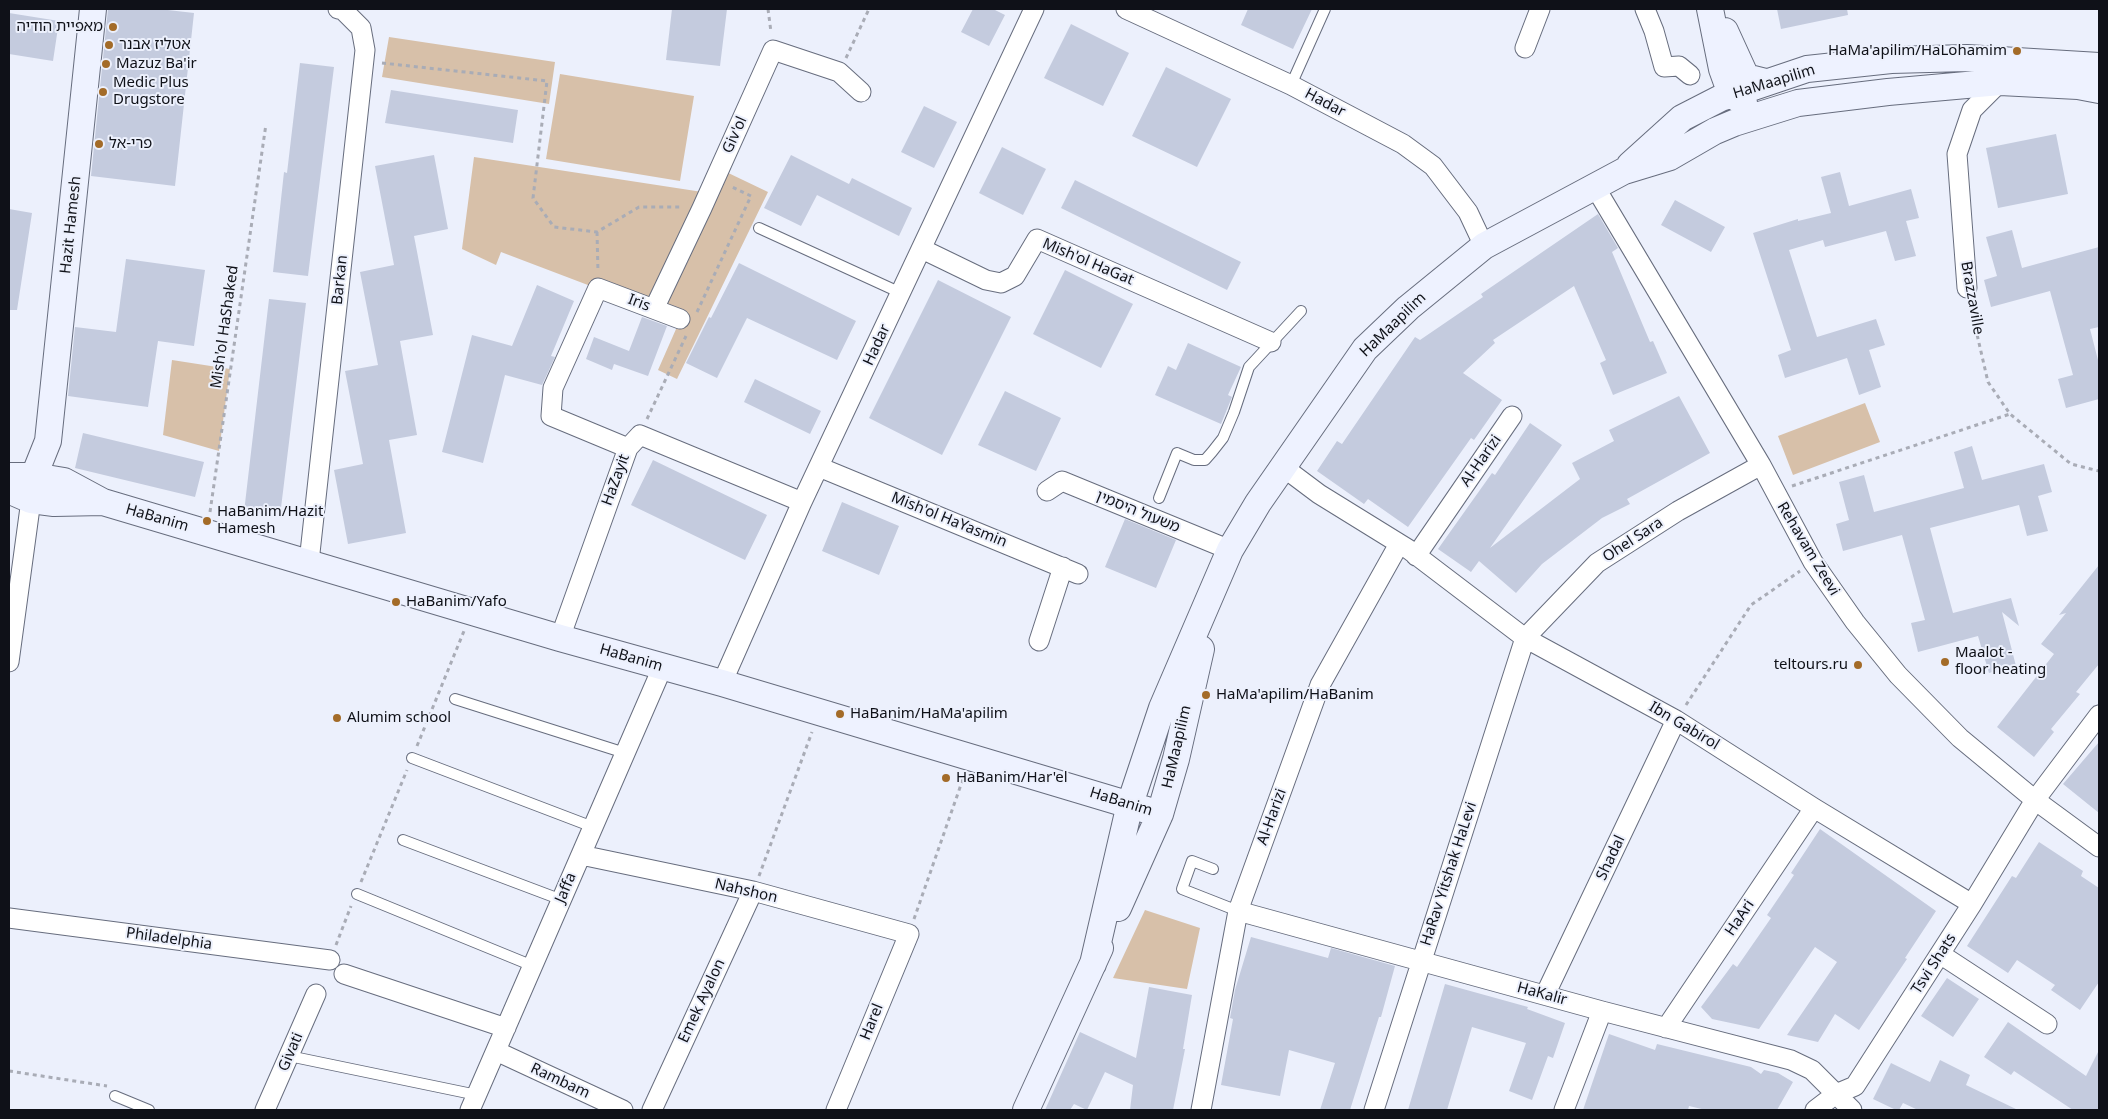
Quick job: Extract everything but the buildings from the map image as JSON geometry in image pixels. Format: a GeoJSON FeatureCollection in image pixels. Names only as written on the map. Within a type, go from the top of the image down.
{"type":"FeatureCollection","features":[{"type":"Feature","properties":{"kind":"street","name":"Hazit Hamesh"},"geometry":{"type":"LineString","coordinates":[[9,662],[32,487],[48,441],[93,9]]}},
{"type":"Feature","properties":{"kind":"street","name":"Barkan"},"geometry":{"type":"LineString","coordinates":[[309,562],[365,50],[361,28],[343,10],[338,9]]}},
{"type":"Feature","properties":{"kind":"street","name":"Hadar"},"geometry":{"type":"LineString","coordinates":[[722,683],[802,502],[1034,9]]}},
{"type":"Feature","properties":{"kind":"street","name":"Hadar"},"geometry":{"type":"LineString","coordinates":[[1126,9],[1292,85],[1403,144],[1433,166],[1468,212],[1484,246]]}},
{"type":"Feature","properties":{"kind":"street"},"geometry":{"type":"LineString","coordinates":[[1525,48],[1540,9]]}},
{"type":"Feature","properties":{"kind":"street"},"geometry":{"type":"LineString","coordinates":[[1644,9],[1654,31],[1664,67],[1679,66],[1690,75]]}},
{"type":"Feature","properties":{"kind":"street"},"geometry":{"type":"LineString","coordinates":[[1710,9],[1722,69],[1732,94],[1749,107],[1770,111]]}},
{"type":"Feature","properties":{"kind":"street"},"geometry":{"type":"LineString","coordinates":[[1715,9],[1746,77],[1766,82]]}},
{"type":"Feature","properties":{"kind":"street"},"geometry":{"type":"LineString","coordinates":[[773,50],[839,72],[861,92]]}},
{"type":"Feature","properties":{"kind":"street","name":"Giv'ol"},"geometry":{"type":"LineString","coordinates":[[654,309],[704,205],[773,50]]}},
{"type":"Feature","properties":{"kind":"street","name":"HaMaapilim"},"geometry":{"type":"LineString","coordinates":[[1624,171],[1682,118],[1732,94],[1807,69],[1891,60],[1967,58],[2099,66]]}},
{"type":"Feature","properties":{"kind":"street","name":"HaMaapilim"},"geometry":{"type":"LineString","coordinates":[[1093,964],[1130,804],[1162,708],[1230,550],[1258,502],[1365,349],[1408,308],[1484,246],[1624,171],[1670,157],[1715,131],[1770,111],[1798,103],[1888,92],[2000,82],[2078,86],[2099,90]]}},
{"type":"Feature","properties":{"kind":"street","name":"Brazzaville"},"geometry":{"type":"LineString","coordinates":[[1967,288],[1957,154],[1972,110],[2000,82]]}},
{"type":"Feature","properties":{"kind":"street","name":"Rehavam Zeevi"},"geometry":{"type":"LineString","coordinates":[[1595,186],[1761,465],[1813,562],[1855,622],[1898,675],[1960,738],[2035,800],[2099,847]]}},
{"type":"Feature","properties":{"kind":"street","name":"Mish'ol HaGat"},"geometry":{"type":"LineString","coordinates":[[922,249],[986,280],[1001,283],[1015,276],[1037,239],[1271,342]]}},
{"type":"Feature","properties":{"kind":"street"},"geometry":{"type":"LineString","coordinates":[[598,288],[553,388],[551,416],[592,433],[634,442],[802,502]]}},
{"type":"Feature","properties":{"kind":"street","name":"Iris"},"geometry":{"type":"LineString","coordinates":[[598,288],[688,323]]}},
{"type":"Feature","properties":{"kind":"street","name":"Al-Harizi"},"geometry":{"type":"LineString","coordinates":[[1416,556],[1512,416]]}},
{"type":"Feature","properties":{"kind":"street","name":"HaZayit"},"geometry":{"type":"LineString","coordinates":[[560,638],[634,442]]}},
{"type":"Feature","properties":{"kind":"street","name":"Ohel Sara"},"geometry":{"type":"LineString","coordinates":[[1525,638],[1597,563],[1678,511],[1761,465]]}},
{"type":"Feature","properties":{"kind":"street","name":"Mish'ol HaYasmin"},"geometry":{"type":"LineString","coordinates":[[819,467],[1070,571],[1038,641]]}},
{"type":"Feature","properties":{"kind":"street","name":"Ibn Gabirol"},"geometry":{"type":"LineString","coordinates":[[1283,467],[1319,494],[1416,556],[1525,638],[1676,720],[1814,808],[1972,904]]}},
{"type":"Feature","properties":{"kind":"street","name":"משעול היסמין"},"geometry":{"type":"LineString","coordinates":[[1047,491],[1062,481],[1230,550]]}},
{"type":"Feature","properties":{"kind":"street","name":"HaBanim"},"geometry":{"type":"LineString","coordinates":[[32,487],[102,502],[207,532],[1160,814]]}},
{"type":"Feature","properties":{"kind":"street","name":"Al-Harizi"},"geometry":{"type":"LineString","coordinates":[[1201,1110],[1238,911],[1320,685],[1399,544]]}},
{"type":"Feature","properties":{"kind":"street","name":"HaMaapilim"},"geometry":{"type":"LineString","coordinates":[[1026,1110],[1160,814],[1176,759],[1218,577]]}},
{"type":"Feature","properties":{"kind":"street","name":"HaRav Yitshak HaLevi"},"geometry":{"type":"LineString","coordinates":[[1374,1110],[1525,638]]}},
{"type":"Feature","properties":{"kind":"street","name":"Jaffa"},"geometry":{"type":"LineString","coordinates":[[473,1103],[663,666]]}},
{"type":"Feature","properties":{"kind":"street","name":"Tsvi Shats"},"geometry":{"type":"LineString","coordinates":[[1815,1110],[1836,1094],[1855,1086],[1972,904],[2035,800],[2099,715]]}},
{"type":"Feature","properties":{"kind":"street","name":"Shadal"},"geometry":{"type":"LineString","coordinates":[[1545,996],[1676,720]]}},
{"type":"Feature","properties":{"kind":"street","name":"HaAri"},"geometry":{"type":"LineString","coordinates":[[1666,1028],[1814,808]]}},
{"type":"Feature","properties":{"kind":"street","name":"Nahshon"},"geometry":{"type":"LineString","coordinates":[[581,855],[753,892],[909,934]]}},
{"type":"Feature","properties":{"kind":"street","name":"Emek Ayalon"},"geometry":{"type":"LineString","coordinates":[[652,1110],[753,892]]}},
{"type":"Feature","properties":{"kind":"street","name":"HaKalir"},"geometry":{"type":"LineString","coordinates":[[1238,911],[1545,996],[1791,1060],[1812,1070],[1852,1110]]}},
{"type":"Feature","properties":{"kind":"street","name":"Philadelphia"},"geometry":{"type":"LineString","coordinates":[[9,918],[330,960]]}},
{"type":"Feature","properties":{"kind":"street","name":"Harel"},"geometry":{"type":"LineString","coordinates":[[836,1110],[909,934]]}},
{"type":"Feature","properties":{"kind":"street"},"geometry":{"type":"LineString","coordinates":[[1940,954],[2047,1024]]}},
{"type":"Feature","properties":{"kind":"street"},"geometry":{"type":"LineString","coordinates":[[344,974],[506,1028]]}},
{"type":"Feature","properties":{"kind":"street","name":"Givati"},"geometry":{"type":"LineString","coordinates":[[266,1110],[316,994]]}},
{"type":"Feature","properties":{"kind":"street"},"geometry":{"type":"LineString","coordinates":[[1564,1110],[1602,1011]]}},
{"type":"Feature","properties":{"kind":"street","name":"Rambam"},"geometry":{"type":"LineString","coordinates":[[496,1051],[624,1110]]}},
{"type":"Feature","properties":{"kind":"lane"},"geometry":{"type":"LineString","coordinates":[[1292,85],[1325,9]]}},
{"type":"Feature","properties":{"kind":"lane"},"geometry":{"type":"LineString","coordinates":[[759,228],[901,293]]}},
{"type":"Feature","properties":{"kind":"lane"},"geometry":{"type":"LineString","coordinates":[[1159,498],[1177,453],[1194,460],[1205,460],[1223,438],[1249,367],[1301,311]]}},
{"type":"Feature","properties":{"kind":"lane"},"geometry":{"type":"LineString","coordinates":[[455,699],[625,753]]}},
{"type":"Feature","properties":{"kind":"lane"},"geometry":{"type":"LineString","coordinates":[[412,758],[593,826]]}},
{"type":"Feature","properties":{"kind":"lane"},"geometry":{"type":"LineString","coordinates":[[402,840],[562,900]]}},
{"type":"Feature","properties":{"kind":"lane"},"geometry":{"type":"LineString","coordinates":[[1213,869],[1192,860],[1182,889],[1238,911]]}},
{"type":"Feature","properties":{"kind":"lane"},"geometry":{"type":"LineString","coordinates":[[357,894],[532,966]]}},
{"type":"Feature","properties":{"kind":"lane"},"geometry":{"type":"LineString","coordinates":[[289,1056],[473,1103]]}},
{"type":"Feature","properties":{"kind":"lane"},"geometry":{"type":"LineString","coordinates":[[115,1096],[149,1110]]}},
{"type":"Feature","properties":{"kind":"path"},"geometry":{"type":"LineString","coordinates":[[768,9],[773,50]]}},
{"type":"Feature","properties":{"kind":"path"},"geometry":{"type":"LineString","coordinates":[[839,72],[869,9]]}},
{"type":"Feature","properties":{"kind":"path"},"geometry":{"type":"LineString","coordinates":[[364,62],[547,81],[533,198],[554,226],[597,232],[639,206],[698,207],[704,205]]}},
{"type":"Feature","properties":{"kind":"path","name":"Mish'ol HaShaked"},"geometry":{"type":"LineString","coordinates":[[207,532],[266,124]]}},
{"type":"Feature","properties":{"kind":"path"},"geometry":{"type":"LineString","coordinates":[[634,442],[688,323],[751,196],[715,180]]}},
{"type":"Feature","properties":{"kind":"path"},"geometry":{"type":"LineString","coordinates":[[597,232],[598,288]]}},
{"type":"Feature","properties":{"kind":"path","name":"Brazzaville"},"geometry":{"type":"LineString","coordinates":[[1967,288],[1988,382],[2010,414],[2071,464],[2099,470]]}},
{"type":"Feature","properties":{"kind":"path"},"geometry":{"type":"LineString","coordinates":[[1774,492],[2010,414]]}},
{"type":"Feature","properties":{"kind":"path"},"geometry":{"type":"LineString","coordinates":[[1676,720],[1751,605],[1813,562]]}},
{"type":"Feature","properties":{"kind":"path"},"geometry":{"type":"LineString","coordinates":[[330,960],[473,610]]}},
{"type":"Feature","properties":{"kind":"path"},"geometry":{"type":"LineString","coordinates":[[753,892],[819,712]]}},
{"type":"Feature","properties":{"kind":"path"},"geometry":{"type":"LineString","coordinates":[[909,934],[970,757]]}},
{"type":"Feature","properties":{"kind":"path"},"geometry":{"type":"LineString","coordinates":[[9,1071],[117,1087],[115,1096]]}},
{"type":"Feature","properties":{"kind":"shaded area"},"geometry":{"type":"Polygon","coordinates":[[[389,37],[555,62],[549,104],[382,77],[389,37]]]}},
{"type":"Feature","properties":{"kind":"shaded area"},"geometry":{"type":"Polygon","coordinates":[[[560,74],[694,96],[680,181],[546,159],[560,74]]]}},
{"type":"Feature","properties":{"kind":"shaded area"},"geometry":{"type":"Polygon","coordinates":[[[474,157],[709,193],[720,169],[768,192],[677,379],[658,370],[680,320],[501,252],[496,265],[462,249],[474,157]]]}},
{"type":"Feature","properties":{"kind":"shaded area"},"geometry":{"type":"Polygon","coordinates":[[[172,360],[230,369],[219,451],[163,435],[172,360]]]}},
{"type":"Feature","properties":{"kind":"shaded area"},"geometry":{"type":"Polygon","coordinates":[[[1865,403],[1880,442],[1793,475],[1778,436],[1865,403]]]}},
{"type":"Feature","properties":{"kind":"shaded area"},"geometry":{"type":"Polygon","coordinates":[[[1145,910],[1200,928],[1187,989],[1113,978],[1145,910]]]}},
{"type":"Feature","properties":{"kind":"place","name":"מאפיית הודיה"},"geometry":{"type":"Point","coordinates":[113,27]}},
{"type":"Feature","properties":{"kind":"place","name":"אטליז אבנר"},"geometry":{"type":"Point","coordinates":[109,45]}},
{"type":"Feature","properties":{"kind":"place","name":"HaMa'apilim/HaLohamim"},"geometry":{"type":"Point","coordinates":[2017,51]}},
{"type":"Feature","properties":{"kind":"place","name":"Mazuz Ba'ir"},"geometry":{"type":"Point","coordinates":[106,64]}},
{"type":"Feature","properties":{"kind":"place","name":"Medic Plus Drugstore"},"geometry":{"type":"Point","coordinates":[103,92]}},
{"type":"Feature","properties":{"kind":"place","name":"פרי-אל"},"geometry":{"type":"Point","coordinates":[99,144]}},
{"type":"Feature","properties":{"kind":"place","name":"HaBanim/Hazit Hamesh"},"geometry":{"type":"Point","coordinates":[207,521]}},
{"type":"Feature","properties":{"kind":"place","name":"HaBanim/Yafo"},"geometry":{"type":"Point","coordinates":[396,602]}},
{"type":"Feature","properties":{"kind":"place","name":"Maalot - floor heating"},"geometry":{"type":"Point","coordinates":[1945,662]}},
{"type":"Feature","properties":{"kind":"place","name":"teltours.ru"},"geometry":{"type":"Point","coordinates":[1858,665]}},
{"type":"Feature","properties":{"kind":"place","name":"HaMa'apilim/HaBanim"},"geometry":{"type":"Point","coordinates":[1206,695]}},
{"type":"Feature","properties":{"kind":"place","name":"HaBanim/HaMa'apilim"},"geometry":{"type":"Point","coordinates":[840,714]}},
{"type":"Feature","properties":{"kind":"place","name":"Alumim school"},"geometry":{"type":"Point","coordinates":[337,718]}},
{"type":"Feature","properties":{"kind":"place","name":"HaBanim/Har'el"},"geometry":{"type":"Point","coordinates":[946,778]}}]}
